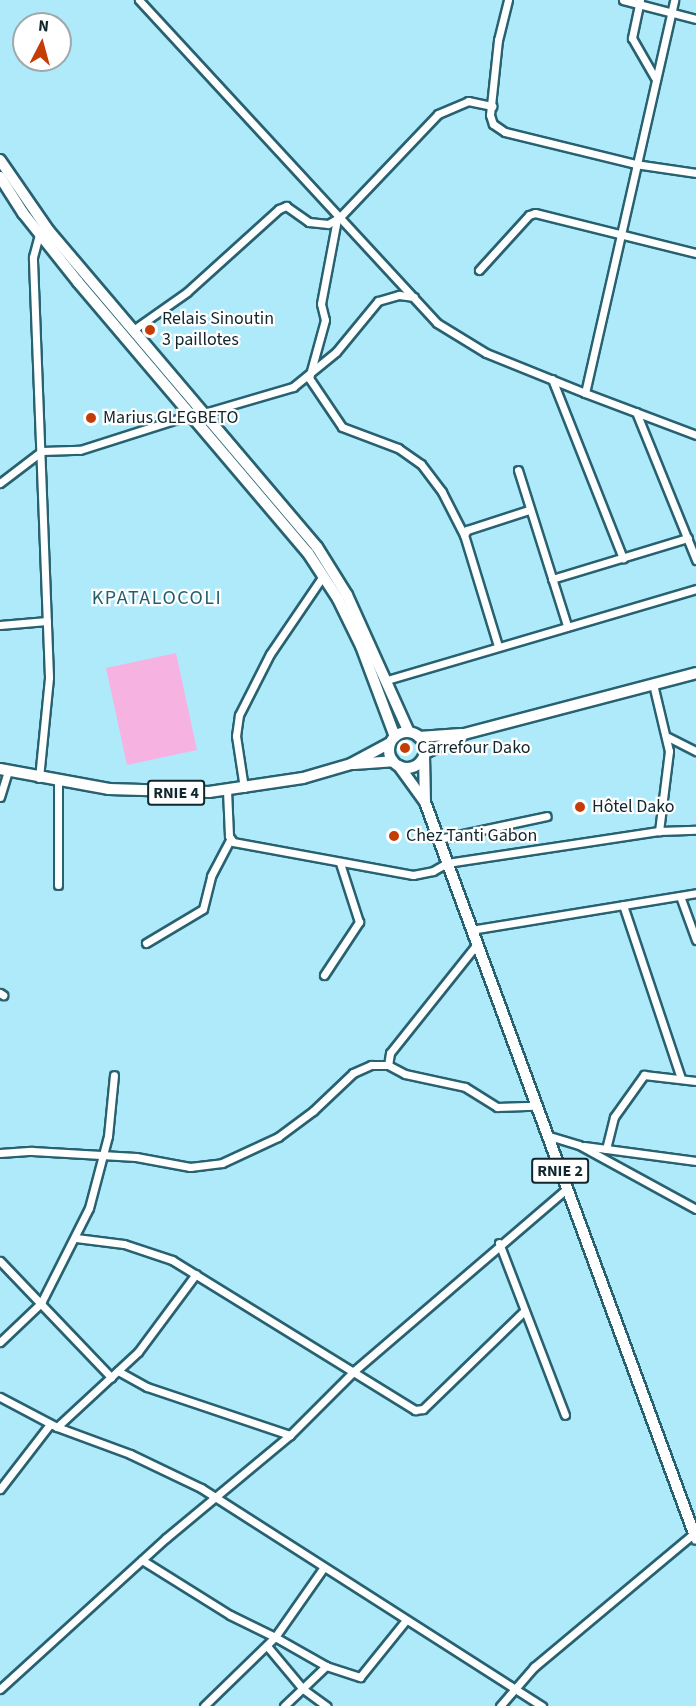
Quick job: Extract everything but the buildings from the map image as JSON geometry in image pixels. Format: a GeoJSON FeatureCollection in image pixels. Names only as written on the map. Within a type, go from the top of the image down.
{"type":"FeatureCollection","features":[{"type":"Feature","properties":{"kind":"main road"},"geometry":{"type":"LineString","coordinates":[[0,160],[41,229],[134,330],[323,576],[361,646],[392,740],[396,764],[425,802]]}},
{"type":"Feature","properties":{"kind":"main road"},"geometry":{"type":"LineString","coordinates":[[0,177],[41,229],[329,565],[424,755],[425,802]]}},
{"type":"Feature","properties":{"kind":"main road"},"geometry":{"type":"LineString","coordinates":[[396,764],[414,766],[424,755],[464,734],[696,672]]}},
{"type":"Feature","properties":{"kind":"main road"},"geometry":{"type":"LineString","coordinates":[[392,740],[414,734],[464,734]]}},
{"type":"Feature","properties":{"kind":"main road","name":"RNIE 4"},"geometry":{"type":"LineString","coordinates":[[4,770],[58,782],[148,792],[227,790],[303,778],[351,764],[392,740]]}},
{"type":"Feature","properties":{"kind":"main road","name":"RNIE 4"},"geometry":{"type":"LineString","coordinates":[[351,764],[396,764]]}},
{"type":"Feature","properties":{"kind":"main road","name":"RNIE 2"},"geometry":{"type":"LineString","coordinates":[[425,802],[534,1106],[695,1536]]}},
{"type":"Feature","properties":{"kind":"street"},"geometry":{"type":"LineString","coordinates":[[139,0],[437,323],[486,353],[696,435]]}},
{"type":"Feature","properties":{"kind":"street"},"geometry":{"type":"LineString","coordinates":[[508,0],[498,40],[492,106],[493,124],[505,132],[635,164],[696,173]]}},
{"type":"Feature","properties":{"kind":"street"},"geometry":{"type":"LineString","coordinates":[[623,0],[640,2],[696,19]]}},
{"type":"Feature","properties":{"kind":"street"},"geometry":{"type":"LineString","coordinates":[[585,393],[635,164],[674,0]]}},
{"type":"Feature","properties":{"kind":"street"},"geometry":{"type":"LineString","coordinates":[[640,2],[632,38],[655,78]]}},
{"type":"Feature","properties":{"kind":"street"},"geometry":{"type":"LineString","coordinates":[[134,330],[187,292],[279,209],[292,208],[309,222],[321,225],[338,218],[438,114],[468,101],[492,106]]}},
{"type":"Feature","properties":{"kind":"street"},"geometry":{"type":"LineString","coordinates":[[479,270],[529,215],[535,213],[696,253]]}},
{"type":"Feature","properties":{"kind":"street"},"geometry":{"type":"LineString","coordinates":[[338,218],[321,304],[325,320],[309,378],[342,427],[398,448],[420,464],[442,492],[464,535],[498,646]]}},
{"type":"Feature","properties":{"kind":"street"},"geometry":{"type":"LineString","coordinates":[[39,778],[49,677],[33,257],[41,229]]}},
{"type":"Feature","properties":{"kind":"street"},"geometry":{"type":"LineString","coordinates":[[0,483],[42,451],[80,450],[277,393],[309,378],[336,352],[378,301],[399,295],[414,297]]}},
{"type":"Feature","properties":{"kind":"street"},"geometry":{"type":"LineString","coordinates":[[552,379],[623,558]]}},
{"type":"Feature","properties":{"kind":"street"},"geometry":{"type":"LineString","coordinates":[[636,412],[696,560]]}},
{"type":"Feature","properties":{"kind":"street"},"geometry":{"type":"LineString","coordinates":[[518,470],[567,625]]}},
{"type":"Feature","properties":{"kind":"street"},"geometry":{"type":"LineString","coordinates":[[464,535],[467,530],[529,510]]}},
{"type":"Feature","properties":{"kind":"street"},"geometry":{"type":"LineString","coordinates":[[552,579],[688,538]]}},
{"type":"Feature","properties":{"kind":"street"},"geometry":{"type":"LineString","coordinates":[[244,788],[236,736],[239,715],[270,654],[323,576]]}},
{"type":"Feature","properties":{"kind":"street"},"geometry":{"type":"LineString","coordinates":[[387,680],[567,625],[696,589]]}},
{"type":"Feature","properties":{"kind":"street"},"geometry":{"type":"LineString","coordinates":[[0,625],[47,621]]}},
{"type":"Feature","properties":{"kind":"street"},"geometry":{"type":"LineString","coordinates":[[653,684],[666,736],[668,761],[659,831]]}},
{"type":"Feature","properties":{"kind":"street"},"geometry":{"type":"LineString","coordinates":[[666,736],[696,751]]}},
{"type":"Feature","properties":{"kind":"street"},"geometry":{"type":"LineString","coordinates":[[0,796],[4,770]]}},
{"type":"Feature","properties":{"kind":"street"},"geometry":{"type":"LineString","coordinates":[[58,782],[58,885]]}},
{"type":"Feature","properties":{"kind":"street"},"geometry":{"type":"LineString","coordinates":[[146,943],[203,909],[211,876],[230,840],[227,790]]}},
{"type":"Feature","properties":{"kind":"street"},"geometry":{"type":"LineString","coordinates":[[439,839],[547,816]]}},
{"type":"Feature","properties":{"kind":"street"},"geometry":{"type":"LineString","coordinates":[[230,840],[340,863],[413,875],[433,871],[447,863],[659,831],[696,830]]}},
{"type":"Feature","properties":{"kind":"street"},"geometry":{"type":"LineString","coordinates":[[324,975],[358,922],[340,863]]}},
{"type":"Feature","properties":{"kind":"street"},"geometry":{"type":"LineString","coordinates":[[471,930],[696,893]]}},
{"type":"Feature","properties":{"kind":"street"},"geometry":{"type":"LineString","coordinates":[[680,896],[696,940]]}},
{"type":"Feature","properties":{"kind":"street"},"geometry":{"type":"LineString","coordinates":[[623,905],[681,1078]]}},
{"type":"Feature","properties":{"kind":"street"},"geometry":{"type":"LineString","coordinates":[[388,1065],[390,1053],[477,944]]}},
{"type":"Feature","properties":{"kind":"street"},"geometry":{"type":"LineString","coordinates":[[0,1153],[32,1151],[136,1157],[190,1167],[222,1163],[278,1137],[313,1111],[352,1073],[371,1065],[388,1065],[405,1074],[465,1087],[497,1107],[534,1106]]}},
{"type":"Feature","properties":{"kind":"street"},"geometry":{"type":"LineString","coordinates":[[0,1342],[41,1303],[76,1238],[104,1156],[114,1075]]}},
{"type":"Feature","properties":{"kind":"street"},"geometry":{"type":"LineString","coordinates":[[606,1149],[614,1117],[644,1075],[696,1081]]}},
{"type":"Feature","properties":{"kind":"street"},"geometry":{"type":"LineString","coordinates":[[546,1135],[579,1145],[696,1161]]}},
{"type":"Feature","properties":{"kind":"street"},"geometry":{"type":"LineString","coordinates":[[579,1145],[696,1209]]}},
{"type":"Feature","properties":{"kind":"street"},"geometry":{"type":"LineString","coordinates":[[0,1689],[142,1560],[290,1435],[354,1371],[499,1244],[566,1189]]}},
{"type":"Feature","properties":{"kind":"street"},"geometry":{"type":"LineString","coordinates":[[76,1238],[145,1249],[196,1274],[354,1371],[411,1409],[423,1409],[524,1311]]}},
{"type":"Feature","properties":{"kind":"street"},"geometry":{"type":"LineString","coordinates":[[499,1244],[565,1415]]}},
{"type":"Feature","properties":{"kind":"street"},"geometry":{"type":"LineString","coordinates":[[0,1261],[111,1377]]}},
{"type":"Feature","properties":{"kind":"street"},"geometry":{"type":"LineString","coordinates":[[0,1489],[53,1426],[118,1371],[155,1333],[196,1274]]}},
{"type":"Feature","properties":{"kind":"street"},"geometry":{"type":"LineString","coordinates":[[118,1371],[147,1387],[290,1435]]}},
{"type":"Feature","properties":{"kind":"street"},"geometry":{"type":"LineString","coordinates":[[0,1396],[53,1426],[130,1454],[216,1497],[542,1706]]}},
{"type":"Feature","properties":{"kind":"street"},"geometry":{"type":"LineString","coordinates":[[500,1706],[512,1688],[695,1536]]}},
{"type":"Feature","properties":{"kind":"street"},"geometry":{"type":"LineString","coordinates":[[142,1560],[230,1615],[276,1637],[326,1666],[355,1678],[366,1674],[406,1620]]}},
{"type":"Feature","properties":{"kind":"street"},"geometry":{"type":"LineString","coordinates":[[204,1706],[276,1637],[324,1567]]}},
{"type":"Feature","properties":{"kind":"street"},"geometry":{"type":"LineString","coordinates":[[267,1646],[303,1689],[326,1706]]}},
{"type":"Feature","properties":{"kind":"street"},"geometry":{"type":"LineString","coordinates":[[284,1706],[326,1666]]}},
{"type":"Feature","properties":{"kind":"shaded area"},"geometry":{"type":"Polygon","coordinates":[[[176,653],[197,750],[127,765],[106,668],[176,653]]]}},
{"type":"Feature","properties":{"kind":"place","name":"Relais Sinoutin 3 paillotes"},"geometry":{"type":"Point","coordinates":[150,330]}},
{"type":"Feature","properties":{"kind":"place","name":"Marius GLEGBETO"},"geometry":{"type":"Point","coordinates":[91,418]}},
{"type":"Feature","properties":{"kind":"place","name":"Carrefour Dako"},"geometry":{"type":"Point","coordinates":[405,748]}},
{"type":"Feature","properties":{"kind":"place","name":"Hôtel Dako"},"geometry":{"type":"Point","coordinates":[580,807]}},
{"type":"Feature","properties":{"kind":"place","name":"Chez Tanti Gabon"},"geometry":{"type":"Point","coordinates":[394,836]}},
{"type":"Feature","properties":{"kind":"district","name":"KPATALOCOLI"},"geometry":{"type":"Point","coordinates":[157,598]}}]}
